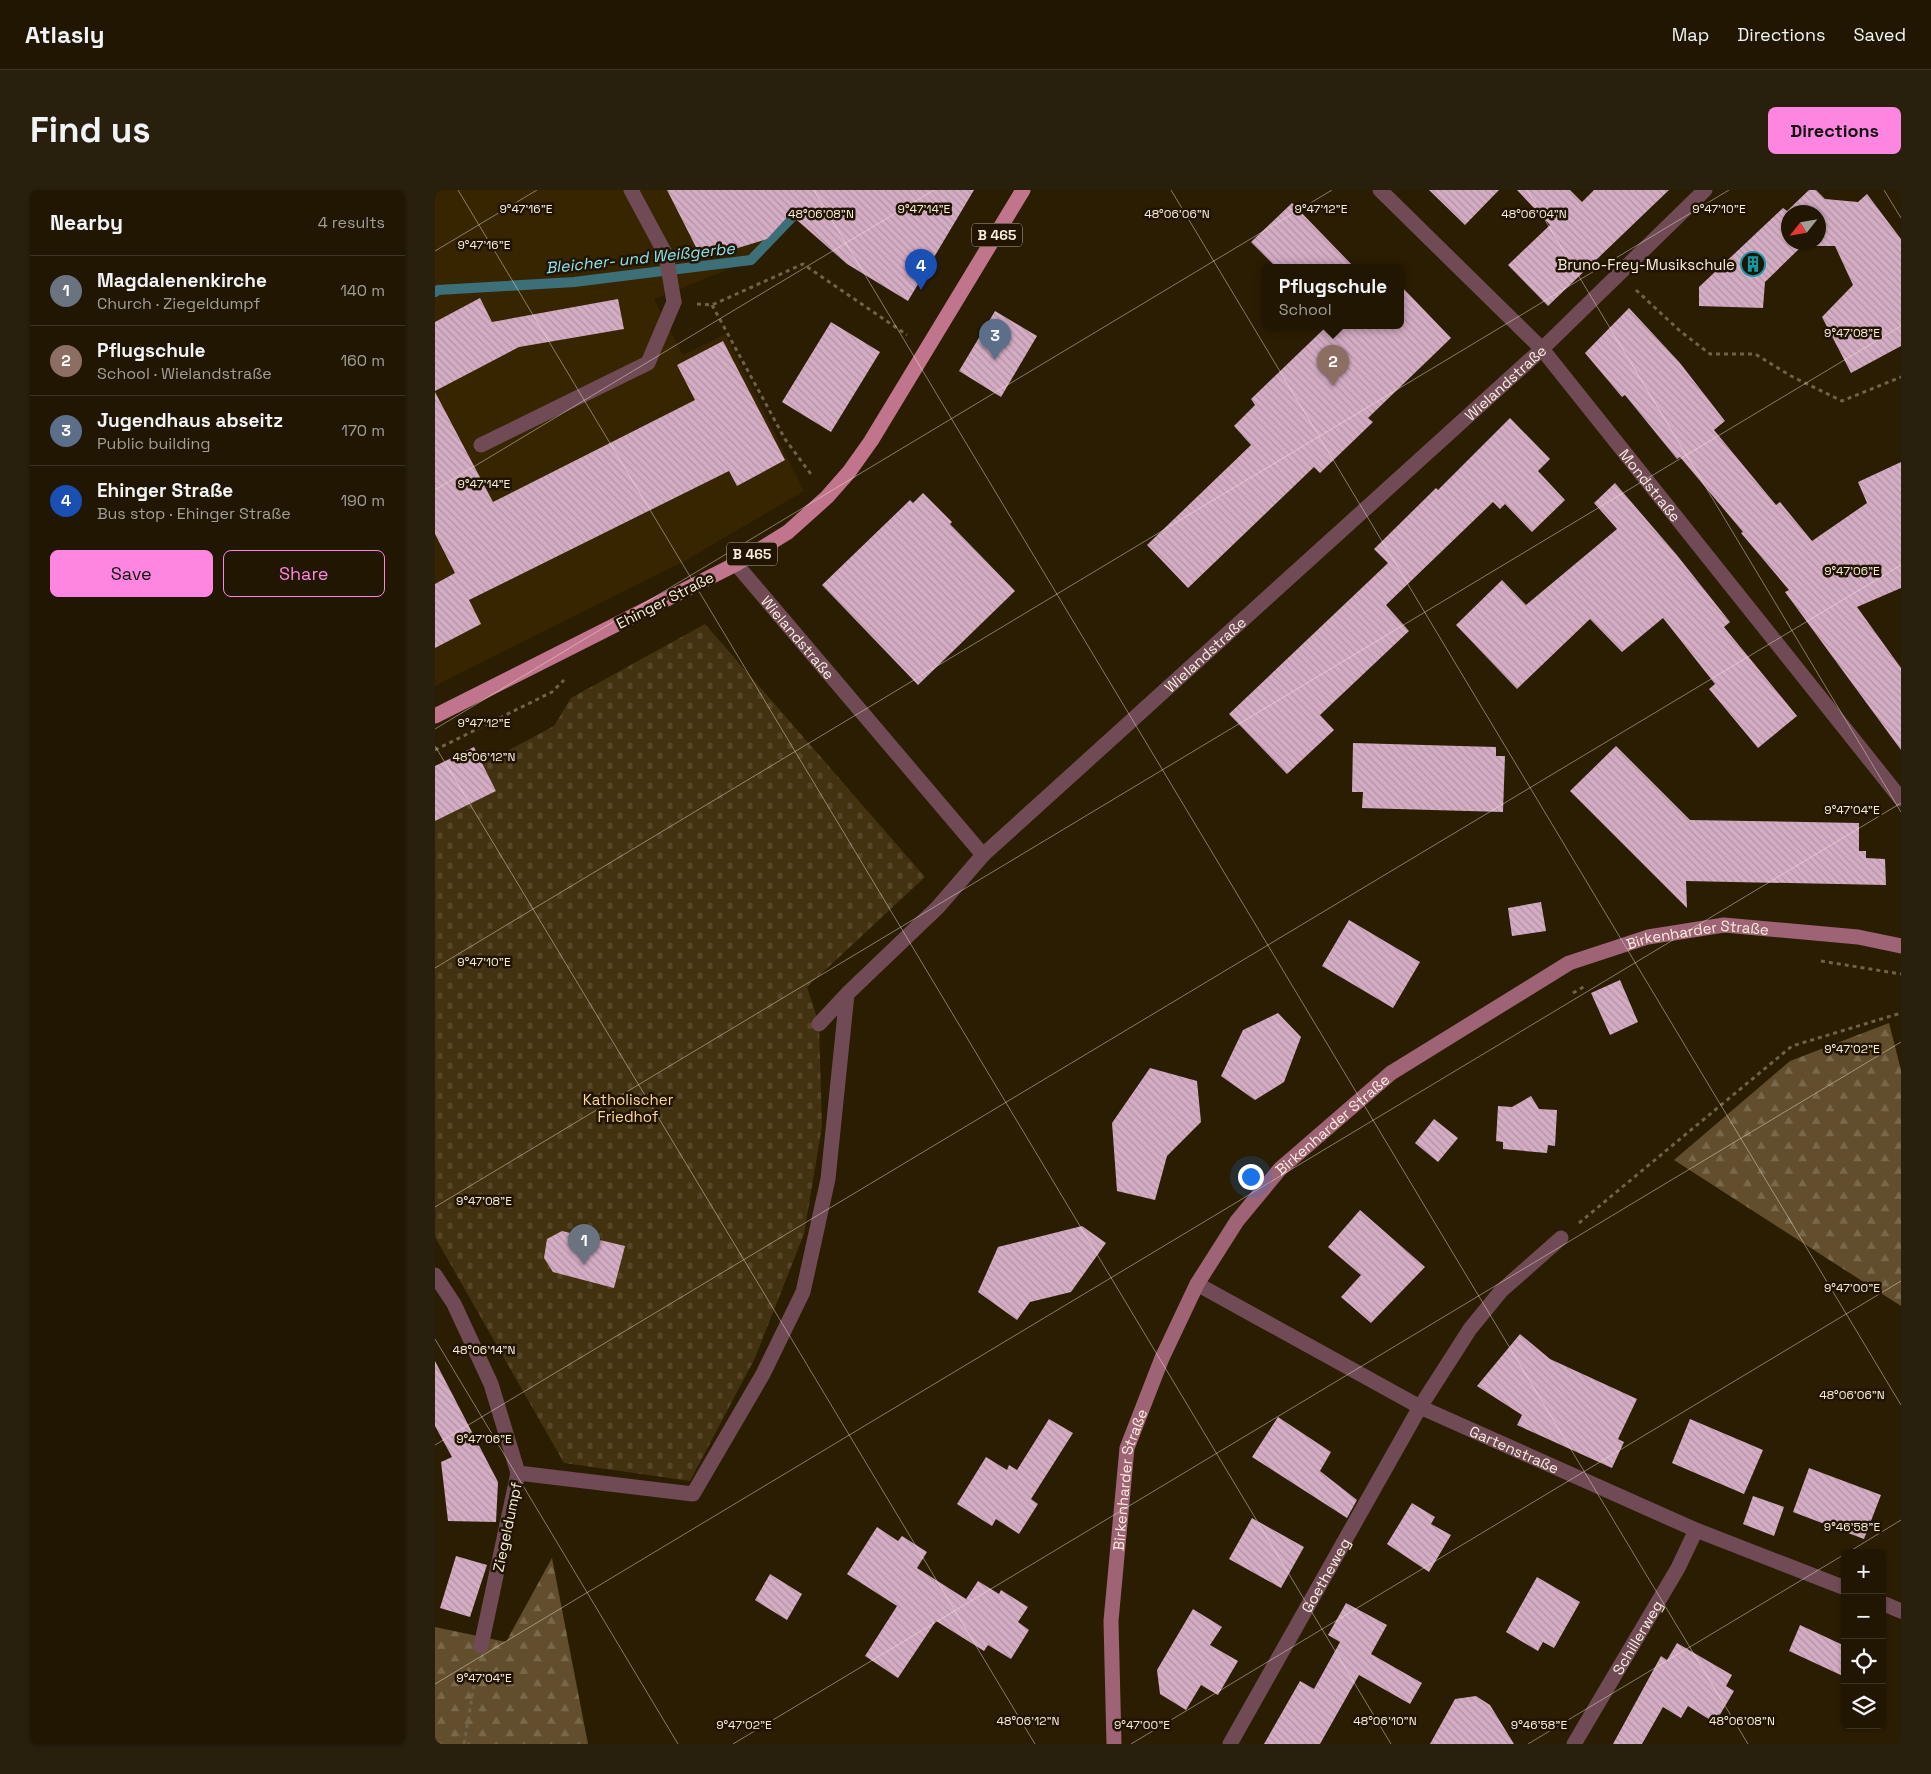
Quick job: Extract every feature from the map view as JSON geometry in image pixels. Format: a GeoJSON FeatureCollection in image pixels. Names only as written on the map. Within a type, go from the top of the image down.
{"type":"FeatureCollection","features":[{"type":"Feature","properties":{"kind":"main road","name":"Ehinger Straße"},"geometry":{"type":"LineString","coordinates":[[435,716],[737,564],[788,532],[827,496],[849,472],[867,447],[1023,190]]}},
{"type":"Feature","properties":{"kind":"main road","name":"Birkenharder Straße"},"geometry":{"type":"LineString","coordinates":[[1114,1744],[1111,1622],[1127,1448],[1162,1358],[1197,1284],[1237,1221],[1280,1169],[1391,1073],[1569,963],[1648,937],[1724,925],[1857,937],[1901,946]]}},
{"type":"Feature","properties":{"kind":"street"},"geometry":{"type":"LineString","coordinates":[[481,445],[648,363],[674,302],[666,255],[631,190]]}},
{"type":"Feature","properties":{"kind":"street","name":"Mondstraße"},"geometry":{"type":"LineString","coordinates":[[1380,190],[1541,349],[1901,800]]}},
{"type":"Feature","properties":{"kind":"street","name":"Wielandstraße"},"geometry":{"type":"LineString","coordinates":[[737,564],[983,855],[1541,349],[1705,190]]}},
{"type":"Feature","properties":{"kind":"street"},"geometry":{"type":"LineString","coordinates":[[819,1024],[847,994],[938,907],[983,855]]}},
{"type":"Feature","properties":{"kind":"street"},"geometry":{"type":"LineString","coordinates":[[518,1473],[693,1494],[763,1374],[803,1292],[828,1179],[847,994]]}},
{"type":"Feature","properties":{"kind":"street","name":"Goetheweg"},"geometry":{"type":"LineString","coordinates":[[1231,1744],[1420,1407],[1470,1329],[1501,1291],[1561,1238]]}},
{"type":"Feature","properties":{"kind":"street","name":"Ziegeldumpf"},"geometry":{"type":"LineString","coordinates":[[435,1275],[454,1304],[491,1384],[518,1473],[481,1646]]}},
{"type":"Feature","properties":{"kind":"street","name":"Gartenstraße"},"geometry":{"type":"LineString","coordinates":[[1197,1284],[1420,1407],[1697,1530],[1841,1586]]}},
{"type":"Feature","properties":{"kind":"street","name":"Schillerweg"},"geometry":{"type":"LineString","coordinates":[[1574,1744],[1678,1568],[1697,1530]]}},
{"type":"Feature","properties":{"kind":"street"},"geometry":{"type":"LineString","coordinates":[[1886,1605],[1901,1611]]}},
{"type":"Feature","properties":{"kind":"path"},"geometry":{"type":"LineString","coordinates":[[827,496],[785,439],[712,305],[803,264],[927,349]]}},
{"type":"Feature","properties":{"kind":"path"},"geometry":{"type":"LineString","coordinates":[[1619,274],[1680,331],[1710,354],[1755,354],[1791,376],[1842,401],[1901,377]]}},
{"type":"Feature","properties":{"kind":"path"},"geometry":{"type":"LineString","coordinates":[[1818,960],[1901,974]]}},
{"type":"Feature","properties":{"kind":"path"},"geometry":{"type":"LineString","coordinates":[[1568,995],[1586,985]]}},
{"type":"Feature","properties":{"kind":"path"},"geometry":{"type":"LineString","coordinates":[[1561,1238],[1793,1046],[1901,1013]]}},
{"type":"Feature","properties":{"kind":"path"},"geometry":{"type":"LineString","coordinates":[[464,1744],[481,1646]]}},
{"type":"Feature","properties":{"kind":"shaded area"},"geometry":{"type":"Polygon","coordinates":[[[435,190],[818,190],[751,260],[654,299],[683,355],[725,334],[804,491],[683,562],[435,686],[435,190]]]}},
{"type":"Feature","properties":{"kind":"green space","name":"Katholischer Friedhof"},"geometry":{"type":"Polygon","coordinates":[[[705,624],[925,877],[807,987],[819,1024],[822,1126],[804,1234],[755,1358],[690,1481],[564,1463],[435,1237],[435,819],[496,791],[483,764],[554,726],[571,698],[705,624]]]}},
{"type":"Feature","properties":{"kind":"green space"},"geometry":{"type":"Polygon","coordinates":[[[1889,1023],[1901,1070],[1901,1306],[1674,1160],[1790,1061],[1889,1023]]]}},
{"type":"Feature","properties":{"kind":"green space"},"geometry":{"type":"Polygon","coordinates":[[[552,1558],[588,1744],[435,1744],[435,1627],[506,1642],[552,1558]]]}},
{"type":"Feature","properties":{"kind":"building"},"geometry":{"type":"Polygon","coordinates":[[[667,190],[974,190],[908,301],[847,264],[790,214],[767,239],[702,259],[667,190]]]}},
{"type":"Feature","properties":{"kind":"building"},"geometry":{"type":"Polygon","coordinates":[[[1429,190],[1499,190],[1465,225],[1429,190]]]}},
{"type":"Feature","properties":{"kind":"building"},"geometry":{"type":"Polygon","coordinates":[[[1517,190],[1570,190],[1582,202],[1594,190],[1669,190],[1548,306],[1508,265],[1550,225],[1517,190]]]}},
{"type":"Feature","properties":{"kind":"building","name":"Bruno-Frey-Musikschule"},"geometry":{"type":"Polygon","coordinates":[[[1809,190],[1816,190],[1825,199],[1858,202],[1867,194],[1901,239],[1901,346],[1851,373],[1822,317],[1853,285],[1835,246],[1826,246],[1826,205],[1793,205],[1809,190]]]}},
{"type":"Feature","properties":{"kind":"building"},"geometry":{"type":"Polygon","coordinates":[[[1292,203],[1351,264],[1273,264],[1251,242],[1292,203]]]}},
{"type":"Feature","properties":{"kind":"building","name":"Bruno-Frey-Musikschule"},"geometry":{"type":"Polygon","coordinates":[[[1781,210],[1781,250],[1798,250],[1765,282],[1763,308],[1699,306],[1699,287],[1781,210]]]}},
{"type":"Feature","properties":{"kind":"building"},"geometry":{"type":"Polygon","coordinates":[[[1404,289],[1451,338],[1368,418],[1373,422],[1320,473],[1314,467],[1188,588],[1147,545],[1251,445],[1234,426],[1255,405],[1251,399],[1324,329],[1404,329],[1404,289]]]}},
{"type":"Feature","properties":{"kind":"building"},"geometry":{"type":"Polygon","coordinates":[[[480,298],[492,322],[618,299],[624,329],[519,347],[435,391],[435,322],[480,298]]]}},
{"type":"Feature","properties":{"kind":"building"},"geometry":{"type":"Polygon","coordinates":[[[1629,308],[1680,363],[1725,421],[1714,430],[1776,505],[1780,502],[1812,541],[1867,503],[1858,482],[1901,462],[1901,588],[1857,607],[1901,668],[1901,750],[1785,592],[1789,590],[1741,533],[1743,532],[1680,457],[1677,459],[1625,395],[1622,397],[1585,353],[1629,308]]]}},
{"type":"Feature","properties":{"kind":"building"},"geometry":{"type":"Polygon","coordinates":[[[995,311],[1037,336],[1001,397],[959,371],[995,311]]]}},
{"type":"Feature","properties":{"kind":"building"},"geometry":{"type":"Polygon","coordinates":[[[831,322],[880,352],[831,432],[782,402],[831,322]]]}},
{"type":"Feature","properties":{"kind":"building"},"geometry":{"type":"Polygon","coordinates":[[[723,341],[785,460],[737,486],[729,471],[469,600],[481,624],[435,648],[435,584],[455,573],[435,534],[435,392],[493,502],[695,400],[677,365],[723,341]]]}},
{"type":"Feature","properties":{"kind":"building"},"geometry":{"type":"Polygon","coordinates":[[[1510,418],[1550,459],[1538,471],[1565,500],[1532,532],[1505,504],[1500,509],[1493,502],[1386,605],[1409,631],[1320,715],[1334,730],[1287,774],[1229,714],[1388,563],[1374,549],[1436,488],[1438,490],[1510,418]]]}},
{"type":"Feature","properties":{"kind":"building"},"geometry":{"type":"Polygon","coordinates":[[[1615,483],[1676,554],[1730,622],[1724,627],[1797,716],[1758,748],[1709,689],[1715,684],[1663,618],[1622,652],[1590,619],[1517,689],[1456,625],[1502,580],[1526,605],[1617,529],[1594,503],[1615,483]]]}},
{"type":"Feature","properties":{"kind":"building"},"geometry":{"type":"Polygon","coordinates":[[[923,493],[952,522],[950,524],[1015,591],[918,685],[822,585],[910,500],[913,503],[923,493]]]}},
{"type":"Feature","properties":{"kind":"building"},"geometry":{"type":"Polygon","coordinates":[[[1353,743],[1496,747],[1496,756],[1505,756],[1503,812],[1362,808],[1363,792],[1352,792],[1353,743]]]}},
{"type":"Feature","properties":{"kind":"building"},"geometry":{"type":"Polygon","coordinates":[[[1616,746],[1690,820],[1859,823],[1859,851],[1866,851],[1866,858],[1885,859],[1886,885],[1686,881],[1687,908],[1570,791],[1616,746]]]}},
{"type":"Feature","properties":{"kind":"building"},"geometry":{"type":"Polygon","coordinates":[[[474,747],[496,791],[435,821],[435,766],[474,747]]]}},
{"type":"Feature","properties":{"kind":"building"},"geometry":{"type":"Polygon","coordinates":[[[1541,902],[1546,931],[1512,936],[1508,908],[1541,902]]]}},
{"type":"Feature","properties":{"kind":"building"},"geometry":{"type":"Polygon","coordinates":[[[1349,920],[1420,962],[1393,1008],[1322,966],[1349,920]]]}},
{"type":"Feature","properties":{"kind":"building"},"geometry":{"type":"Polygon","coordinates":[[[1620,980],[1638,1022],[1610,1035],[1591,993],[1620,980]]]}},
{"type":"Feature","properties":{"kind":"building"},"geometry":{"type":"Polygon","coordinates":[[[1278,1013],[1301,1037],[1284,1082],[1255,1100],[1221,1076],[1243,1030],[1278,1013]]]}},
{"type":"Feature","properties":{"kind":"building"},"geometry":{"type":"Polygon","coordinates":[[[1150,1068],[1197,1081],[1201,1122],[1167,1156],[1155,1200],[1117,1191],[1112,1123],[1150,1068]]]}},
{"type":"Feature","properties":{"kind":"building"},"geometry":{"type":"Polygon","coordinates":[[[1531,1096],[1539,1109],[1557,1110],[1555,1146],[1548,1145],[1547,1153],[1503,1149],[1503,1142],[1496,1141],[1498,1106],[1512,1107],[1531,1096]]]}},
{"type":"Feature","properties":{"kind":"building"},"geometry":{"type":"Polygon","coordinates":[[[1434,1119],[1458,1138],[1438,1162],[1415,1143],[1434,1119]]]}},
{"type":"Feature","properties":{"kind":"building"},"geometry":{"type":"Polygon","coordinates":[[[1360,1210],[1425,1267],[1371,1323],[1341,1297],[1361,1275],[1328,1247],[1360,1210]]]}},
{"type":"Feature","properties":{"kind":"building"},"geometry":{"type":"Polygon","coordinates":[[[1082,1226],[1106,1243],[1071,1292],[1030,1302],[1017,1320],[978,1292],[998,1247],[1082,1226]]]}},
{"type":"Feature","properties":{"kind":"building"},"geometry":{"type":"Polygon","coordinates":[[[562,1231],[625,1246],[614,1288],[553,1272],[544,1258],[547,1239],[562,1231]]]}},
{"type":"Feature","properties":{"kind":"building"},"geometry":{"type":"Polygon","coordinates":[[[1520,1334],[1550,1359],[1637,1399],[1618,1439],[1624,1442],[1612,1468],[1517,1425],[1522,1415],[1477,1386],[1520,1334]]]}},
{"type":"Feature","properties":{"kind":"building"},"geometry":{"type":"Polygon","coordinates":[[[435,1361],[498,1482],[496,1522],[448,1521],[441,1462],[452,1457],[435,1426],[435,1361]]]}},
{"type":"Feature","properties":{"kind":"building"},"geometry":{"type":"Polygon","coordinates":[[[1278,1417],[1331,1452],[1320,1471],[1357,1500],[1347,1518],[1252,1457],[1278,1417]]]}},
{"type":"Feature","properties":{"kind":"building"},"geometry":{"type":"Polygon","coordinates":[[[1049,1419],[1073,1433],[1031,1499],[1038,1504],[1019,1534],[996,1519],[992,1526],[957,1504],[986,1457],[1007,1470],[1009,1465],[1017,1470],[1049,1419]]]}},
{"type":"Feature","properties":{"kind":"building"},"geometry":{"type":"Polygon","coordinates":[[[1690,1419],[1763,1450],[1744,1494],[1672,1463],[1690,1419]]]}},
{"type":"Feature","properties":{"kind":"building"},"geometry":{"type":"Polygon","coordinates":[[[1809,1468],[1881,1495],[1864,1539],[1793,1512],[1809,1468]]]}},
{"type":"Feature","properties":{"kind":"building"},"geometry":{"type":"Polygon","coordinates":[[[1753,1496],[1784,1507],[1774,1536],[1743,1524],[1753,1496]]]}},
{"type":"Feature","properties":{"kind":"building"},"geometry":{"type":"Polygon","coordinates":[[[1412,1503],[1435,1517],[1431,1524],[1451,1535],[1429,1572],[1387,1544],[1412,1503]]]}},
{"type":"Feature","properties":{"kind":"building"},"geometry":{"type":"Polygon","coordinates":[[[1252,1518],[1304,1547],[1281,1588],[1229,1559],[1252,1518]]]}},
{"type":"Feature","properties":{"kind":"building"},"geometry":{"type":"Polygon","coordinates":[[[877,1527],[898,1541],[902,1536],[927,1552],[917,1568],[966,1599],[978,1581],[999,1594],[1001,1590],[1028,1607],[1018,1622],[1029,1630],[1011,1659],[988,1645],[984,1651],[936,1621],[898,1678],[865,1656],[897,1606],[847,1574],[877,1527]]]}},
{"type":"Feature","properties":{"kind":"building"},"geometry":{"type":"Polygon","coordinates":[[[456,1556],[487,1565],[470,1617],[440,1608],[456,1556]]]}},
{"type":"Feature","properties":{"kind":"building"},"geometry":{"type":"Polygon","coordinates":[[[770,1574],[802,1594],[787,1620],[755,1600],[770,1574]]]}},
{"type":"Feature","properties":{"kind":"building"},"geometry":{"type":"Polygon","coordinates":[[[1537,1577],[1580,1602],[1554,1648],[1543,1642],[1538,1651],[1506,1632],[1537,1577]]]}},
{"type":"Feature","properties":{"kind":"building"},"geometry":{"type":"Polygon","coordinates":[[[1346,1603],[1387,1625],[1371,1654],[1422,1683],[1410,1704],[1359,1675],[1320,1744],[1264,1744],[1300,1681],[1314,1689],[1340,1642],[1328,1635],[1346,1603]]]}},
{"type":"Feature","properties":{"kind":"building"},"geometry":{"type":"Polygon","coordinates":[[[1193,1609],[1222,1627],[1210,1645],[1238,1661],[1218,1695],[1201,1685],[1186,1710],[1160,1694],[1157,1670],[1193,1609]]]}},
{"type":"Feature","properties":{"kind":"building"},"geometry":{"type":"Polygon","coordinates":[[[1800,1625],[1841,1644],[1841,1675],[1789,1651],[1800,1625]]]}},
{"type":"Feature","properties":{"kind":"building"},"geometry":{"type":"Polygon","coordinates":[[[1677,1643],[1732,1675],[1726,1686],[1734,1691],[1715,1723],[1688,1706],[1681,1718],[1663,1707],[1642,1744],[1613,1744],[1661,1656],[1667,1660],[1677,1643]]]}},
{"type":"Feature","properties":{"kind":"building"},"geometry":{"type":"Polygon","coordinates":[[[1476,1696],[1490,1705],[1514,1744],[1430,1744],[1455,1699],[1476,1696]]]}},
{"type":"Feature","properties":{"kind":"waterway","name":"Bleicher- und Weißgerbe"},"geometry":{"type":"LineString","coordinates":[[435,292],[438,290],[574,282],[751,260],[818,190]]}},
{"type":"Feature","properties":{"kind":"place","name":"Bruno-Frey-Musikschule"},"geometry":{"type":"Point","coordinates":[1753,264]}},
{"type":"Feature","properties":{"kind":"place","name":"Ehinger Straße"},"geometry":{"type":"Point","coordinates":[921,290]}},
{"type":"Feature","properties":{"kind":"place","name":"Jugendhaus abseitz"},"geometry":{"type":"Point","coordinates":[995,360]}},
{"type":"Feature","properties":{"kind":"place","name":"Pflugschule"},"geometry":{"type":"Point","coordinates":[1333,386]}},
{"type":"Feature","properties":{"kind":"place","name":"Magdalenenkirche"},"geometry":{"type":"Point","coordinates":[584,1265]}}]}
